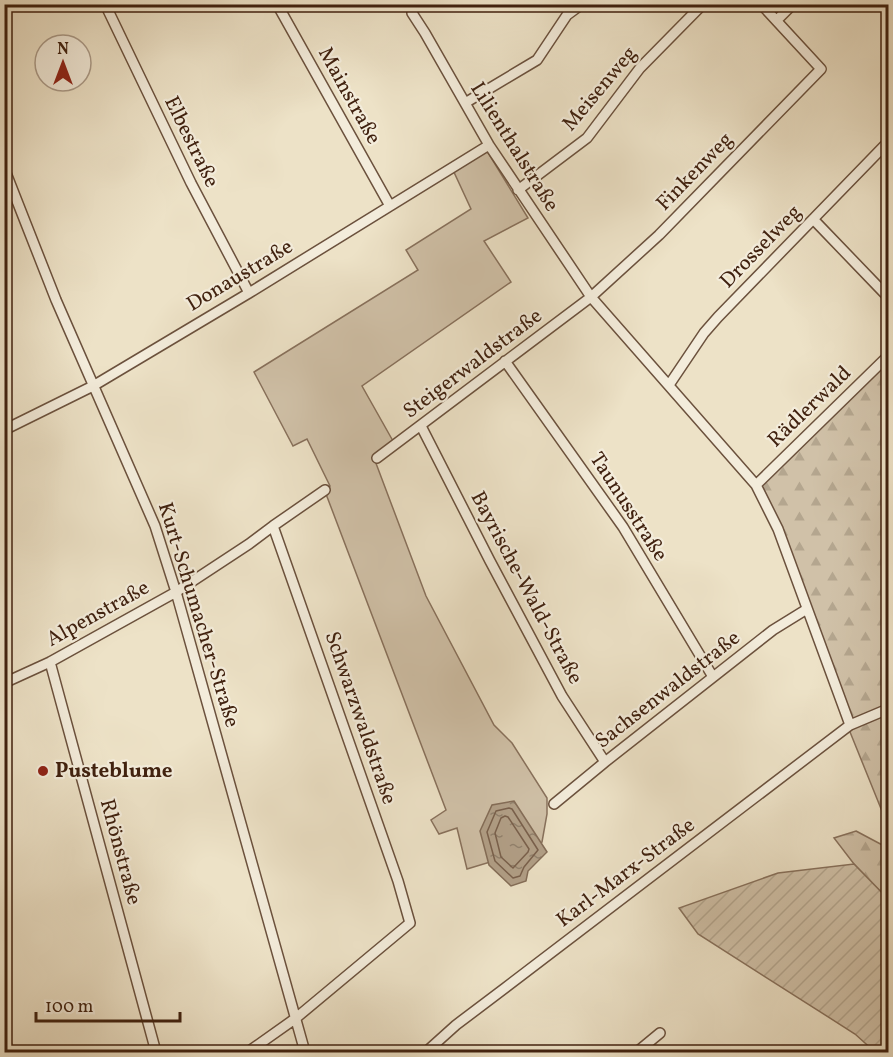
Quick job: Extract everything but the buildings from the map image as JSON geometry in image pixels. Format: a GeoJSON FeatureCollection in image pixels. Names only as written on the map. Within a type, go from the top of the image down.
{"type":"FeatureCollection","features":[{"type":"Feature","properties":{"kind":"street","name":"Elbestraße"},"geometry":{"type":"LineString","coordinates":[[105,4],[191,183],[249,293]]}},
{"type":"Feature","properties":{"kind":"street","name":"Mainstraße"},"geometry":{"type":"LineString","coordinates":[[277,4],[390,206]]}},
{"type":"Feature","properties":{"kind":"street"},"geometry":{"type":"LineString","coordinates":[[465,103],[537,60],[567,15],[582,4]]}},
{"type":"Feature","properties":{"kind":"street","name":"Meisenweg"},"geometry":{"type":"LineString","coordinates":[[518,190],[586,138],[640,68],[703,4]]}},
{"type":"Feature","properties":{"kind":"street"},"geometry":{"type":"LineString","coordinates":[[761,4],[777,20],[793,4]]}},
{"type":"Feature","properties":{"kind":"street","name":"Lilienthalstraße"},"geometry":{"type":"LineString","coordinates":[[412,13],[489,145],[591,297],[756,485],[778,529],[850,724]]}},
{"type":"Feature","properties":{"kind":"street","name":"Finkenweg"},"geometry":{"type":"LineString","coordinates":[[591,297],[659,235],[821,69],[777,20]]}},
{"type":"Feature","properties":{"kind":"street","name":"Drosselweg"},"geometry":{"type":"LineString","coordinates":[[669,385],[704,333],[888,142]]}},
{"type":"Feature","properties":{"kind":"street","name":"Donaustraße"},"geometry":{"type":"LineString","coordinates":[[4,430],[93,386],[489,145]]}},
{"type":"Feature","properties":{"kind":"street","name":"Kurt-Schumacher-Straße"},"geometry":{"type":"LineString","coordinates":[[4,168],[56,300],[155,526],[176,592],[305,1053]]}},
{"type":"Feature","properties":{"kind":"street"},"geometry":{"type":"LineString","coordinates":[[813,219],[888,297]]}},
{"type":"Feature","properties":{"kind":"street","name":"Steigerwaldstraße"},"geometry":{"type":"LineString","coordinates":[[377,458],[591,297]]}},
{"type":"Feature","properties":{"kind":"street","name":"Rädlerwald"},"geometry":{"type":"LineString","coordinates":[[756,485],[888,356]]}},
{"type":"Feature","properties":{"kind":"street","name":"Taunusstraße"},"geometry":{"type":"LineString","coordinates":[[505,361],[623,527],[713,677]]}},
{"type":"Feature","properties":{"kind":"street","name":"Bayrische-Wald-Straße"},"geometry":{"type":"LineString","coordinates":[[422,426],[562,696],[605,762]]}},
{"type":"Feature","properties":{"kind":"street","name":"Alpenstraße"},"geometry":{"type":"LineString","coordinates":[[4,683],[50,662],[176,592],[325,490]]}},
{"type":"Feature","properties":{"kind":"street","name":"Schwarzwaldstraße"},"geometry":{"type":"LineString","coordinates":[[273,526],[398,881],[410,923],[296,1018]]}},
{"type":"Feature","properties":{"kind":"street","name":"Sachsenwaldstraße"},"geometry":{"type":"LineString","coordinates":[[554,804],[773,630],[807,609]]}},
{"type":"Feature","properties":{"kind":"street","name":"Rhönstraße"},"geometry":{"type":"LineString","coordinates":[[50,662],[156,1053]]}},
{"type":"Feature","properties":{"kind":"street","name":"Karl-Marx-Straße"},"geometry":{"type":"LineString","coordinates":[[426,1053],[476,1010],[850,724],[888,709]]}},
{"type":"Feature","properties":{"kind":"street"},"geometry":{"type":"LineString","coordinates":[[248,1053],[296,1018]]}},
{"type":"Feature","properties":{"kind":"street"},"geometry":{"type":"LineString","coordinates":[[638,1053],[660,1033]]}},
{"type":"Feature","properties":{"kind":"street"},"geometry":{"type":"LineString","coordinates":[[4,1034],[8,1053]]}},
{"type":"Feature","properties":{"kind":"green space"},"geometry":{"type":"Polygon","coordinates":[[[487,151],[528,218],[484,241],[511,282],[362,386],[393,441],[374,458],[426,596],[494,725],[512,743],[547,798],[547,814],[542,842],[533,849],[467,869],[457,828],[439,834],[431,820],[446,810],[326,494],[330,486],[307,439],[293,446],[254,372],[418,270],[406,250],[471,209],[453,170],[487,151]]]}},
{"type":"Feature","properties":{"kind":"green space"},"geometry":{"type":"Polygon","coordinates":[[[888,360],[888,826],[848,727],[761,484],[888,360]]]}},
{"type":"Feature","properties":{"kind":"green space"},"geometry":{"type":"Polygon","coordinates":[[[856,831],[888,848],[888,899],[854,864],[834,838],[856,831]]]}},
{"type":"Feature","properties":{"kind":"green space"},"geometry":{"type":"Polygon","coordinates":[[[854,864],[888,899],[888,1052],[875,1052],[855,1034],[698,934],[679,908],[778,873],[854,864]]]}},
{"type":"Feature","properties":{"kind":"water"},"geometry":{"type":"Polygon","coordinates":[[[514,801],[547,852],[528,871],[526,881],[511,886],[489,865],[480,831],[492,805],[514,801]]]}},
{"type":"Feature","properties":{"kind":"place","name":"Pusteblume"},"geometry":{"type":"Point","coordinates":[43,771]}}]}
